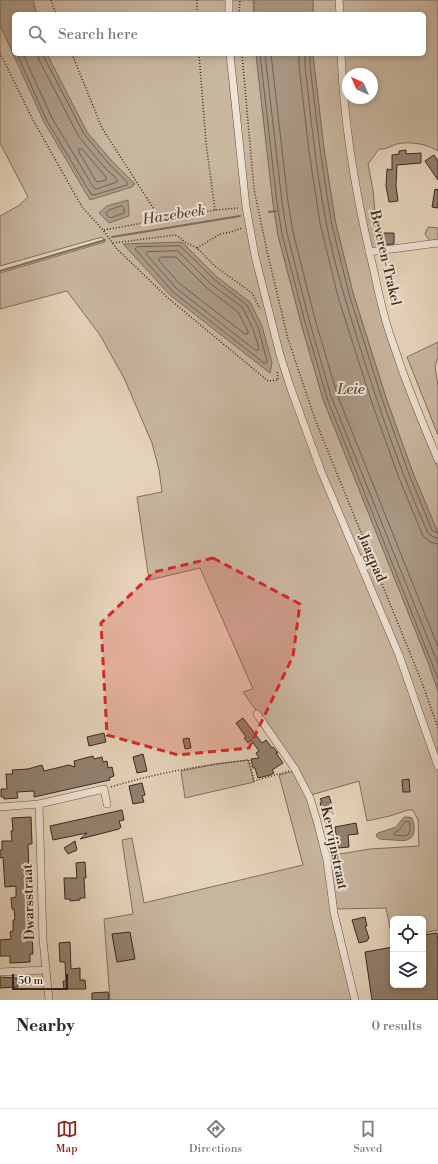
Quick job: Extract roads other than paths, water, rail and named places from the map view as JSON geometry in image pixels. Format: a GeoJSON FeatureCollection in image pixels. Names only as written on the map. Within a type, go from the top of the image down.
{"type":"FeatureCollection","features":[{"type":"Feature","properties":{"kind":"street"},"geometry":{"type":"LineString","coordinates":[[229,0],[229,12]]}},
{"type":"Feature","properties":{"kind":"street"},"geometry":{"type":"LineString","coordinates":[[340,0],[340,12]]}},
{"type":"Feature","properties":{"kind":"street","name":"Jaagpad"},"geometry":{"type":"LineString","coordinates":[[230,56],[246,207],[279,362],[321,471],[399,654],[438,766]]}},
{"type":"Feature","properties":{"kind":"street","name":"Beveren-Trakel"},"geometry":{"type":"LineString","coordinates":[[341,56],[343,91],[351,155],[369,252],[394,348],[438,460]]}},
{"type":"Feature","properties":{"kind":"street"},"geometry":{"type":"LineString","coordinates":[[369,252],[438,242]]}},
{"type":"Feature","properties":{"kind":"street","name":"Kervijnstraat"},"geometry":{"type":"LineString","coordinates":[[257,714],[295,769],[310,798],[318,821],[334,913],[355,1000]]}},
{"type":"Feature","properties":{"kind":"street"},"geometry":{"type":"LineString","coordinates":[[0,807],[38,804],[104,789],[107,804]]}},
{"type":"Feature","properties":{"kind":"street","name":"Dwarsstraat"},"geometry":{"type":"LineString","coordinates":[[38,804],[44,940],[49,1000]]}},
{"type":"Feature","properties":{"kind":"street"},"geometry":{"type":"LineString","coordinates":[[0,972],[46,970]]}},
{"type":"Feature","properties":{"kind":"water"},"geometry":{"type":"Polygon","coordinates":[[[0,0],[33,0],[36,12],[12,12],[12,51],[0,25],[0,0]]]}},
{"type":"Feature","properties":{"kind":"water"},"geometry":{"type":"Polygon","coordinates":[[[254,0],[313,0],[313,12],[254,12],[254,0]]]}},
{"type":"Feature","properties":{"kind":"water"},"geometry":{"type":"Polygon","coordinates":[[[14,56],[48,56],[87,132],[112,161],[135,184],[132,187],[90,200],[44,122],[14,56]]]}},
{"type":"Feature","properties":{"kind":"water","name":"Leie"},"geometry":{"type":"Polygon","coordinates":[[[256,56],[313,56],[324,149],[335,220],[353,293],[386,398],[413,473],[438,533],[438,691],[428,662],[323,399],[278,235],[273,204],[256,56]]]}},
{"type":"Feature","properties":{"kind":"water"},"geometry":{"type":"Polygon","coordinates":[[[128,200],[129,216],[109,223],[99,213],[107,206],[128,200]]]}},
{"type":"Feature","properties":{"kind":"water"},"geometry":{"type":"Polygon","coordinates":[[[182,242],[217,277],[250,302],[262,326],[272,363],[270,373],[170,295],[123,244],[182,242]]]}},
{"type":"Feature","properties":{"kind":"water"},"geometry":{"type":"Polygon","coordinates":[[[404,817],[412,818],[414,826],[413,835],[407,840],[401,841],[377,837],[376,835],[378,833],[396,827],[404,817]]]}},
{"type":"Feature","properties":{"kind":"waterway","name":"Hazebeek"},"geometry":{"type":"LineString","coordinates":[[269,212],[276,211]]}},
{"type":"Feature","properties":{"kind":"waterway","name":"Hazebeek"},"geometry":{"type":"LineString","coordinates":[[112,237],[240,216]]}},
{"type":"Feature","properties":{"kind":"waterway","name":"Hazebeek"},"geometry":{"type":"LineString","coordinates":[[0,271],[105,240]]}}]}
